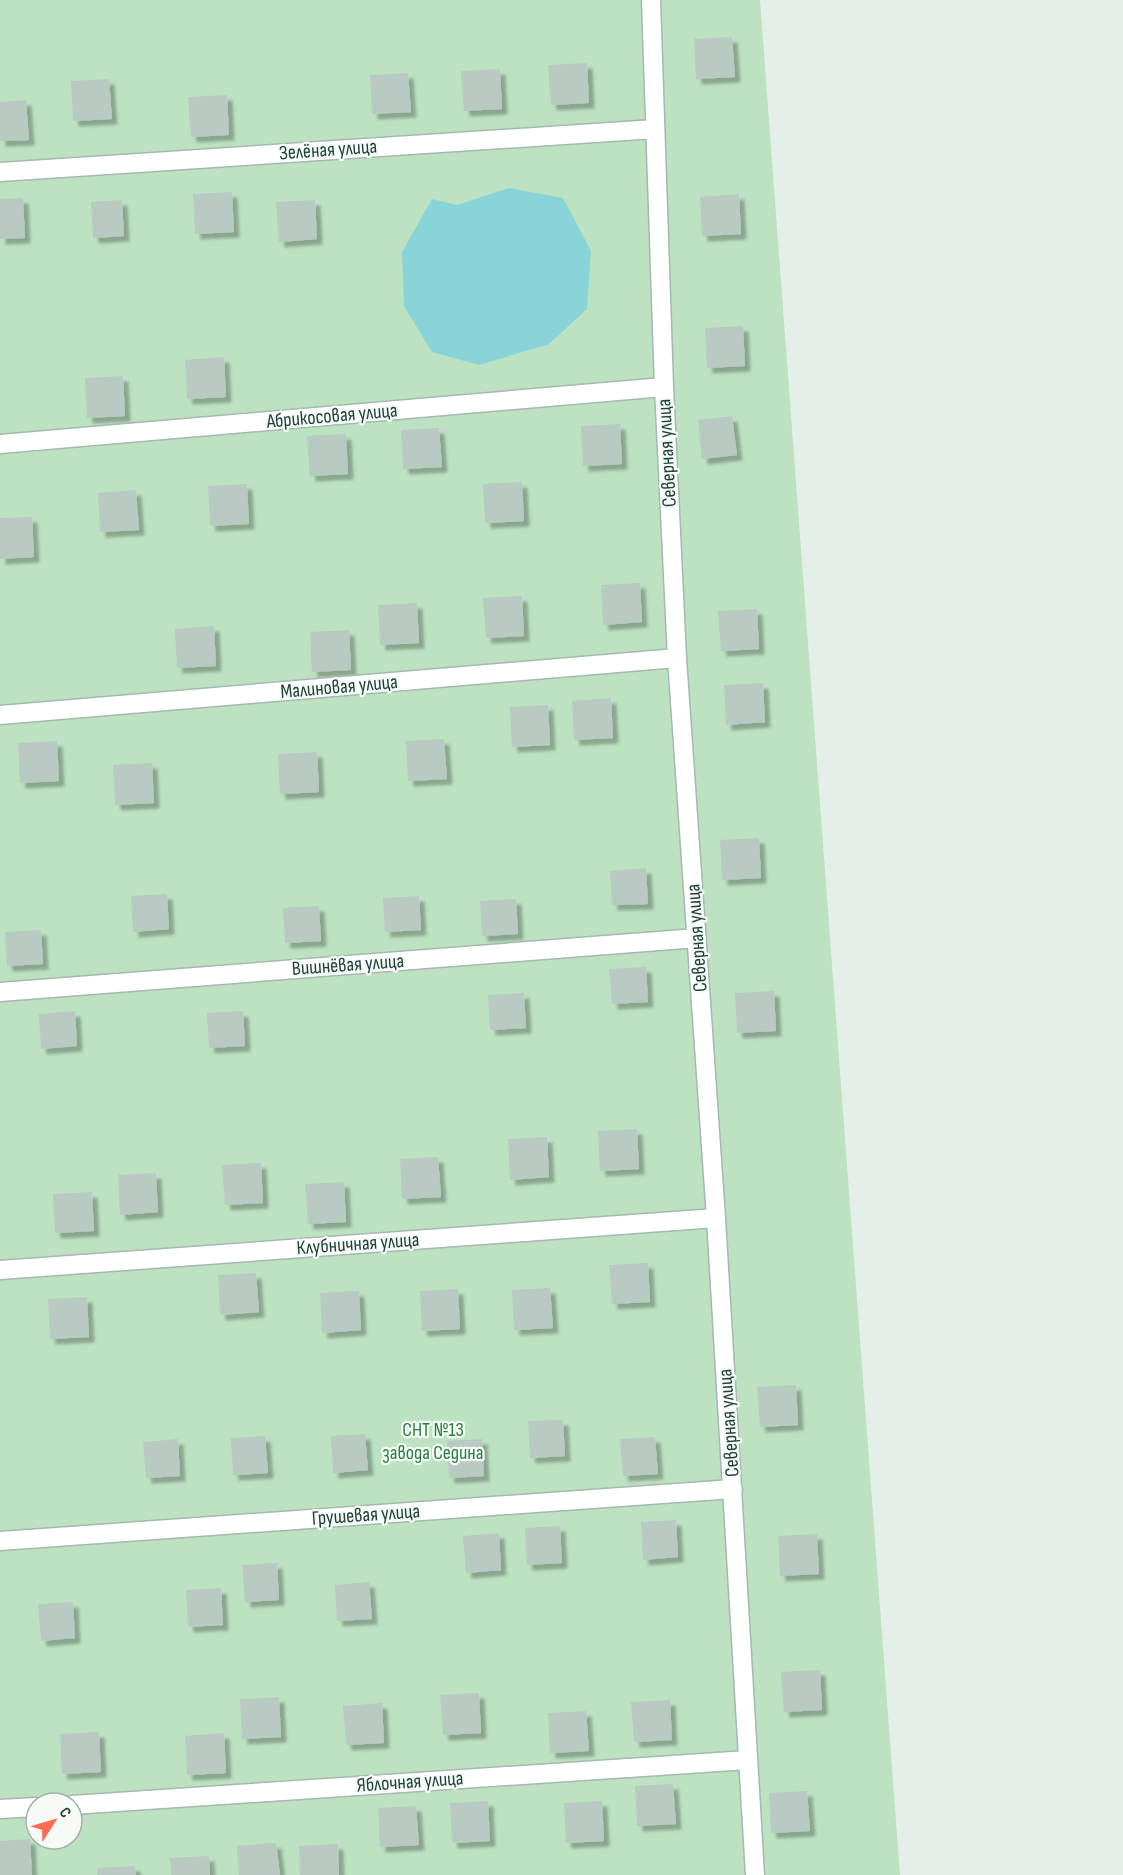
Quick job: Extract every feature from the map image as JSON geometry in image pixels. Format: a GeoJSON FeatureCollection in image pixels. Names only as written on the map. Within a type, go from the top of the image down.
{"type":"FeatureCollection","features":[{"type":"Feature","properties":{"kind":"street","name":"Северная улица"},"geometry":{"type":"LineString","coordinates":[[651,0],[664,387],[677,658],[716,1218],[755,1875]]}},
{"type":"Feature","properties":{"kind":"street","name":"Зелёная улица"},"geometry":{"type":"LineString","coordinates":[[0,172],[655,129]]}},
{"type":"Feature","properties":{"kind":"street","name":"Абрикосовая улица"},"geometry":{"type":"LineString","coordinates":[[0,444],[664,387]]}},
{"type":"Feature","properties":{"kind":"street","name":"Малиновая улица"},"geometry":{"type":"LineString","coordinates":[[0,715],[677,658]]}},
{"type":"Feature","properties":{"kind":"street","name":"Вишнёвая улица"},"geometry":{"type":"LineString","coordinates":[[0,992],[697,938]]}},
{"type":"Feature","properties":{"kind":"street","name":"Клубничная улица"},"geometry":{"type":"LineString","coordinates":[[0,1270],[716,1218]]}},
{"type":"Feature","properties":{"kind":"street","name":"Грушевая улица"},"geometry":{"type":"LineString","coordinates":[[0,1540],[733,1489]]}},
{"type":"Feature","properties":{"kind":"street","name":"Яблочная улица"},"geometry":{"type":"LineString","coordinates":[[84,1804],[748,1760]]}},
{"type":"Feature","properties":{"kind":"street"},"geometry":{"type":"LineString","coordinates":[[0,1809],[24,1808]]}},
{"type":"Feature","properties":{"kind":"green space","name":"СНТ №13 завода Седина"},"geometry":{"type":"Polygon","coordinates":[[[0,0],[760,0],[900,1875],[0,1875],[0,0]]]}},
{"type":"Feature","properties":{"kind":"water"},"geometry":{"type":"Polygon","coordinates":[[[509,188],[563,198],[591,251],[587,309],[549,344],[479,365],[432,352],[404,306],[402,252],[432,199],[457,205],[509,188]]]}},
{"type":"Feature","properties":{"kind":"building"},"geometry":{"type":"Polygon","coordinates":[[[732,37],[735,77],[696,79],[694,39],[732,37]]]}},
{"type":"Feature","properties":{"kind":"building"},"geometry":{"type":"Polygon","coordinates":[[[587,63],[589,103],[551,105],[548,65],[587,63]]]}},
{"type":"Feature","properties":{"kind":"building"},"geometry":{"type":"Polygon","coordinates":[[[500,69],[502,109],[464,111],[461,71],[500,69]]]}},
{"type":"Feature","properties":{"kind":"building"},"geometry":{"type":"Polygon","coordinates":[[[408,73],[411,112],[372,114],[370,75],[408,73]]]}},
{"type":"Feature","properties":{"kind":"building"},"geometry":{"type":"Polygon","coordinates":[[[109,79],[112,119],[73,121],[71,81],[109,79]]]}},
{"type":"Feature","properties":{"kind":"building"},"geometry":{"type":"Polygon","coordinates":[[[227,95],[229,135],[191,137],[188,97],[227,95]]]}},
{"type":"Feature","properties":{"kind":"building"},"geometry":{"type":"Polygon","coordinates":[[[26,100],[29,140],[0,141],[0,102],[26,100]]]}},
{"type":"Feature","properties":{"kind":"building"},"geometry":{"type":"Polygon","coordinates":[[[232,192],[234,232],[195,234],[193,194],[232,192]]]}},
{"type":"Feature","properties":{"kind":"building"},"geometry":{"type":"Polygon","coordinates":[[[739,194],[741,234],[702,236],[700,197],[739,194]]]}},
{"type":"Feature","properties":{"kind":"building"},"geometry":{"type":"Polygon","coordinates":[[[23,198],[25,238],[0,239],[0,199],[23,198]]]}},
{"type":"Feature","properties":{"kind":"building"},"geometry":{"type":"Polygon","coordinates":[[[122,200],[124,236],[93,238],[91,202],[122,200]]]}},
{"type":"Feature","properties":{"kind":"building"},"geometry":{"type":"Polygon","coordinates":[[[315,200],[317,239],[279,242],[276,202],[315,200]]]}},
{"type":"Feature","properties":{"kind":"building"},"geometry":{"type":"Polygon","coordinates":[[[743,326],[745,366],[707,368],[705,328],[743,326]]]}},
{"type":"Feature","properties":{"kind":"building"},"geometry":{"type":"Polygon","coordinates":[[[224,357],[226,397],[187,399],[185,360],[224,357]]]}},
{"type":"Feature","properties":{"kind":"building"},"geometry":{"type":"Polygon","coordinates":[[[123,376],[125,416],[87,418],[85,378],[123,376]]]}},
{"type":"Feature","properties":{"kind":"building"},"geometry":{"type":"Polygon","coordinates":[[[732,416],[737,455],[702,459],[698,420],[732,416]]]}},
{"type":"Feature","properties":{"kind":"building"},"geometry":{"type":"Polygon","coordinates":[[[620,424],[622,464],[583,466],[581,426],[620,424]]]}},
{"type":"Feature","properties":{"kind":"building"},"geometry":{"type":"Polygon","coordinates":[[[439,428],[442,467],[403,469],[401,430],[439,428]]]}},
{"type":"Feature","properties":{"kind":"building"},"geometry":{"type":"Polygon","coordinates":[[[346,434],[348,474],[310,476],[307,436],[346,434]]]}},
{"type":"Feature","properties":{"kind":"building"},"geometry":{"type":"Polygon","coordinates":[[[522,482],[524,521],[485,523],[483,484],[522,482]]]}},
{"type":"Feature","properties":{"kind":"building"},"geometry":{"type":"Polygon","coordinates":[[[247,484],[249,524],[210,526],[208,486],[247,484]]]}},
{"type":"Feature","properties":{"kind":"building"},"geometry":{"type":"Polygon","coordinates":[[[136,490],[139,530],[100,532],[98,493],[136,490]]]}},
{"type":"Feature","properties":{"kind":"building"},"geometry":{"type":"Polygon","coordinates":[[[32,517],[34,557],[0,559],[0,518],[32,517]]]}},
{"type":"Feature","properties":{"kind":"building"},"geometry":{"type":"Polygon","coordinates":[[[640,583],[642,622],[603,625],[601,585],[640,583]]]}},
{"type":"Feature","properties":{"kind":"building"},"geometry":{"type":"Polygon","coordinates":[[[522,596],[524,636],[486,638],[483,598],[522,596]]]}},
{"type":"Feature","properties":{"kind":"building"},"geometry":{"type":"Polygon","coordinates":[[[417,603],[419,643],[380,645],[378,605],[417,603]]]}},
{"type":"Feature","properties":{"kind":"building"},"geometry":{"type":"Polygon","coordinates":[[[757,609],[759,649],[721,651],[718,611],[757,609]]]}},
{"type":"Feature","properties":{"kind":"building"},"geometry":{"type":"Polygon","coordinates":[[[214,626],[216,666],[177,668],[175,629],[214,626]]]}},
{"type":"Feature","properties":{"kind":"building"},"geometry":{"type":"Polygon","coordinates":[[[349,630],[351,670],[312,672],[310,632],[349,630]]]}},
{"type":"Feature","properties":{"kind":"building"},"geometry":{"type":"Polygon","coordinates":[[[763,683],[765,722],[726,725],[724,685],[763,683]]]}},
{"type":"Feature","properties":{"kind":"building"},"geometry":{"type":"Polygon","coordinates":[[[611,698],[613,738],[574,740],[572,701],[611,698]]]}},
{"type":"Feature","properties":{"kind":"building"},"geometry":{"type":"Polygon","coordinates":[[[548,705],[550,745],[512,747],[510,707],[548,705]]]}},
{"type":"Feature","properties":{"kind":"building"},"geometry":{"type":"Polygon","coordinates":[[[444,739],[447,779],[408,781],[406,741],[444,739]]]}},
{"type":"Feature","properties":{"kind":"building"},"geometry":{"type":"Polygon","coordinates":[[[57,741],[59,781],[20,783],[18,743],[57,741]]]}},
{"type":"Feature","properties":{"kind":"building"},"geometry":{"type":"Polygon","coordinates":[[[317,752],[319,792],[280,794],[278,754],[317,752]]]}},
{"type":"Feature","properties":{"kind":"building"},"geometry":{"type":"Polygon","coordinates":[[[152,763],[154,803],[115,805],[113,765],[152,763]]]}},
{"type":"Feature","properties":{"kind":"building"},"geometry":{"type":"Polygon","coordinates":[[[759,838],[761,878],[722,880],[720,840],[759,838]]]}},
{"type":"Feature","properties":{"kind":"building"},"geometry":{"type":"Polygon","coordinates":[[[646,868],[648,904],[612,905],[610,871],[646,868]]]}},
{"type":"Feature","properties":{"kind":"building"},"geometry":{"type":"Polygon","coordinates":[[[167,894],[169,929],[133,932],[131,896],[167,894]]]}},
{"type":"Feature","properties":{"kind":"building"},"geometry":{"type":"Polygon","coordinates":[[[419,896],[421,930],[385,932],[383,898],[419,896]]]}},
{"type":"Feature","properties":{"kind":"building"},"geometry":{"type":"Polygon","coordinates":[[[516,899],[518,934],[482,936],[480,901],[516,899]]]}},
{"type":"Feature","properties":{"kind":"building"},"geometry":{"type":"Polygon","coordinates":[[[319,906],[321,941],[285,943],[283,908],[319,906]]]}},
{"type":"Feature","properties":{"kind":"building"},"geometry":{"type":"Polygon","coordinates":[[[41,930],[43,964],[7,966],[5,932],[41,930]]]}},
{"type":"Feature","properties":{"kind":"building"},"geometry":{"type":"Polygon","coordinates":[[[646,967],[648,1002],[612,1004],[609,969],[646,967]]]}},
{"type":"Feature","properties":{"kind":"building"},"geometry":{"type":"Polygon","coordinates":[[[774,991],[776,1031],[737,1033],[735,993],[774,991]]]}},
{"type":"Feature","properties":{"kind":"building"},"geometry":{"type":"Polygon","coordinates":[[[524,993],[526,1028],[490,1030],[488,995],[524,993]]]}},
{"type":"Feature","properties":{"kind":"building"},"geometry":{"type":"Polygon","coordinates":[[[75,1011],[77,1046],[41,1049],[39,1014],[75,1011]]]}},
{"type":"Feature","properties":{"kind":"building"},"geometry":{"type":"Polygon","coordinates":[[[243,1011],[245,1046],[209,1048],[207,1013],[243,1011]]]}},
{"type":"Feature","properties":{"kind":"building"},"geometry":{"type":"Polygon","coordinates":[[[637,1129],[639,1169],[600,1171],[598,1131],[637,1129]]]}},
{"type":"Feature","properties":{"kind":"building"},"geometry":{"type":"Polygon","coordinates":[[[547,1137],[549,1177],[510,1180],[508,1139],[547,1137]]]}},
{"type":"Feature","properties":{"kind":"building"},"geometry":{"type":"Polygon","coordinates":[[[438,1157],[441,1197],[402,1199],[400,1159],[438,1157]]]}},
{"type":"Feature","properties":{"kind":"building"},"geometry":{"type":"Polygon","coordinates":[[[261,1163],[263,1203],[225,1205],[222,1165],[261,1163]]]}},
{"type":"Feature","properties":{"kind":"building"},"geometry":{"type":"Polygon","coordinates":[[[156,1173],[158,1212],[120,1215],[118,1175],[156,1173]]]}},
{"type":"Feature","properties":{"kind":"building"},"geometry":{"type":"Polygon","coordinates":[[[344,1182],[346,1222],[308,1224],[305,1184],[344,1182]]]}},
{"type":"Feature","properties":{"kind":"building"},"geometry":{"type":"Polygon","coordinates":[[[92,1192],[94,1231],[55,1233],[53,1194],[92,1192]]]}},
{"type":"Feature","properties":{"kind":"building"},"geometry":{"type":"Polygon","coordinates":[[[648,1263],[650,1302],[612,1304],[609,1265],[648,1263]]]}},
{"type":"Feature","properties":{"kind":"building"},"geometry":{"type":"Polygon","coordinates":[[[256,1273],[259,1312],[220,1315],[218,1275],[256,1273]]]}},
{"type":"Feature","properties":{"kind":"building"},"geometry":{"type":"Polygon","coordinates":[[[550,1288],[553,1328],[514,1330],[512,1290],[550,1288]]]}},
{"type":"Feature","properties":{"kind":"building"},"geometry":{"type":"Polygon","coordinates":[[[458,1289],[460,1329],[422,1331],[420,1291],[458,1289]]]}},
{"type":"Feature","properties":{"kind":"building"},"geometry":{"type":"Polygon","coordinates":[[[359,1291],[361,1330],[322,1333],[320,1293],[359,1291]]]}},
{"type":"Feature","properties":{"kind":"building"},"geometry":{"type":"Polygon","coordinates":[[[87,1297],[89,1337],[50,1339],[48,1299],[87,1297]]]}},
{"type":"Feature","properties":{"kind":"building"},"geometry":{"type":"Polygon","coordinates":[[[796,1385],[798,1425],[760,1427],[757,1387],[796,1385]]]}},
{"type":"Feature","properties":{"kind":"building"},"geometry":{"type":"Polygon","coordinates":[[[563,1420],[565,1456],[530,1458],[528,1421],[563,1420]]]}},
{"type":"Feature","properties":{"kind":"building"},"geometry":{"type":"Polygon","coordinates":[[[365,1434],[368,1470],[333,1473],[331,1436],[365,1434]]]}},
{"type":"Feature","properties":{"kind":"building"},"geometry":{"type":"Polygon","coordinates":[[[265,1436],[268,1473],[233,1475],[231,1438],[265,1436]]]}},
{"type":"Feature","properties":{"kind":"building"},"geometry":{"type":"Polygon","coordinates":[[[655,1437],[658,1474],[623,1476],[620,1439],[655,1437]]]}},
{"type":"Feature","properties":{"kind":"building"},"geometry":{"type":"Polygon","coordinates":[[[178,1439],[180,1476],[146,1478],[143,1442],[178,1439]]]}},
{"type":"Feature","properties":{"kind":"building"},"geometry":{"type":"Polygon","coordinates":[[[482,1439],[484,1476],[449,1478],[447,1441],[482,1439]]]}},
{"type":"Feature","properties":{"kind":"building"},"geometry":{"type":"Polygon","coordinates":[[[676,1520],[678,1557],[643,1560],[641,1522],[676,1520]]]}},
{"type":"Feature","properties":{"kind":"building"},"geometry":{"type":"Polygon","coordinates":[[[560,1526],[562,1563],[527,1565],[525,1528],[560,1526]]]}},
{"type":"Feature","properties":{"kind":"building"},"geometry":{"type":"Polygon","coordinates":[[[499,1533],[501,1570],[466,1573],[463,1536],[499,1533]]]}},
{"type":"Feature","properties":{"kind":"building"},"geometry":{"type":"Polygon","coordinates":[[[817,1534],[819,1574],[780,1576],[778,1536],[817,1534]]]}},
{"type":"Feature","properties":{"kind":"building"},"geometry":{"type":"Polygon","coordinates":[[[277,1563],[279,1600],[245,1602],[242,1565],[277,1563]]]}},
{"type":"Feature","properties":{"kind":"building"},"geometry":{"type":"Polygon","coordinates":[[[369,1582],[372,1619],[337,1621],[335,1585],[369,1582]]]}},
{"type":"Feature","properties":{"kind":"building"},"geometry":{"type":"Polygon","coordinates":[[[221,1588],[223,1625],[188,1627],[186,1590],[221,1588]]]}},
{"type":"Feature","properties":{"kind":"building"},"geometry":{"type":"Polygon","coordinates":[[[73,1602],[75,1638],[41,1641],[38,1604],[73,1602]]]}},
{"type":"Feature","properties":{"kind":"building"},"geometry":{"type":"Polygon","coordinates":[[[820,1670],[822,1710],[784,1712],[781,1672],[820,1670]]]}},
{"type":"Feature","properties":{"kind":"building"},"geometry":{"type":"Polygon","coordinates":[[[479,1693],[481,1733],[443,1735],[440,1695],[479,1693]]]}},
{"type":"Feature","properties":{"kind":"building"},"geometry":{"type":"Polygon","coordinates":[[[279,1697],[281,1737],[242,1739],[240,1699],[279,1697]]]}},
{"type":"Feature","properties":{"kind":"building"},"geometry":{"type":"Polygon","coordinates":[[[670,1700],[672,1740],[634,1742],[631,1702],[670,1700]]]}},
{"type":"Feature","properties":{"kind":"building"},"geometry":{"type":"Polygon","coordinates":[[[382,1703],[384,1743],[346,1745],[343,1706],[382,1703]]]}},
{"type":"Feature","properties":{"kind":"building"},"geometry":{"type":"Polygon","coordinates":[[[586,1711],[589,1751],[550,1753],[548,1713],[586,1711]]]}},
{"type":"Feature","properties":{"kind":"building"},"geometry":{"type":"Polygon","coordinates":[[[99,1732],[101,1772],[62,1774],[60,1734],[99,1732]]]}},
{"type":"Feature","properties":{"kind":"building"},"geometry":{"type":"Polygon","coordinates":[[[224,1733],[226,1773],[187,1775],[185,1736],[224,1733]]]}},
{"type":"Feature","properties":{"kind":"building"},"geometry":{"type":"Polygon","coordinates":[[[673,1784],[676,1824],[637,1826],[635,1786],[673,1784]]]}},
{"type":"Feature","properties":{"kind":"building"},"geometry":{"type":"Polygon","coordinates":[[[807,1791],[810,1831],[771,1833],[769,1793],[807,1791]]]}},
{"type":"Feature","properties":{"kind":"building"},"geometry":{"type":"Polygon","coordinates":[[[488,1801],[490,1841],[452,1843],[450,1803],[488,1801]]]}},
{"type":"Feature","properties":{"kind":"building"},"geometry":{"type":"Polygon","coordinates":[[[602,1801],[604,1841],[566,1843],[564,1803],[602,1801]]]}},
{"type":"Feature","properties":{"kind":"building"},"geometry":{"type":"Polygon","coordinates":[[[416,1806],[419,1845],[380,1847],[378,1808],[416,1806]]]}},
{"type":"Feature","properties":{"kind":"building"},"geometry":{"type":"Polygon","coordinates":[[[24,1839],[24,1851],[31,1851],[32,1875],[0,1875],[0,1841],[24,1839]]]}},
{"type":"Feature","properties":{"kind":"building"},"geometry":{"type":"Polygon","coordinates":[[[276,1843],[280,1875],[239,1875],[237,1846],[276,1843]]]}},
{"type":"Feature","properties":{"kind":"building"},"geometry":{"type":"Polygon","coordinates":[[[338,1844],[339,1875],[300,1875],[299,1846],[338,1844]]]}},
{"type":"Feature","properties":{"kind":"building"},"geometry":{"type":"Polygon","coordinates":[[[209,1856],[210,1875],[171,1875],[170,1858],[209,1856]]]}},
{"type":"Feature","properties":{"kind":"building"},"geometry":{"type":"Polygon","coordinates":[[[135,1866],[136,1875],[97,1875],[97,1868],[135,1866]]]}}]}
